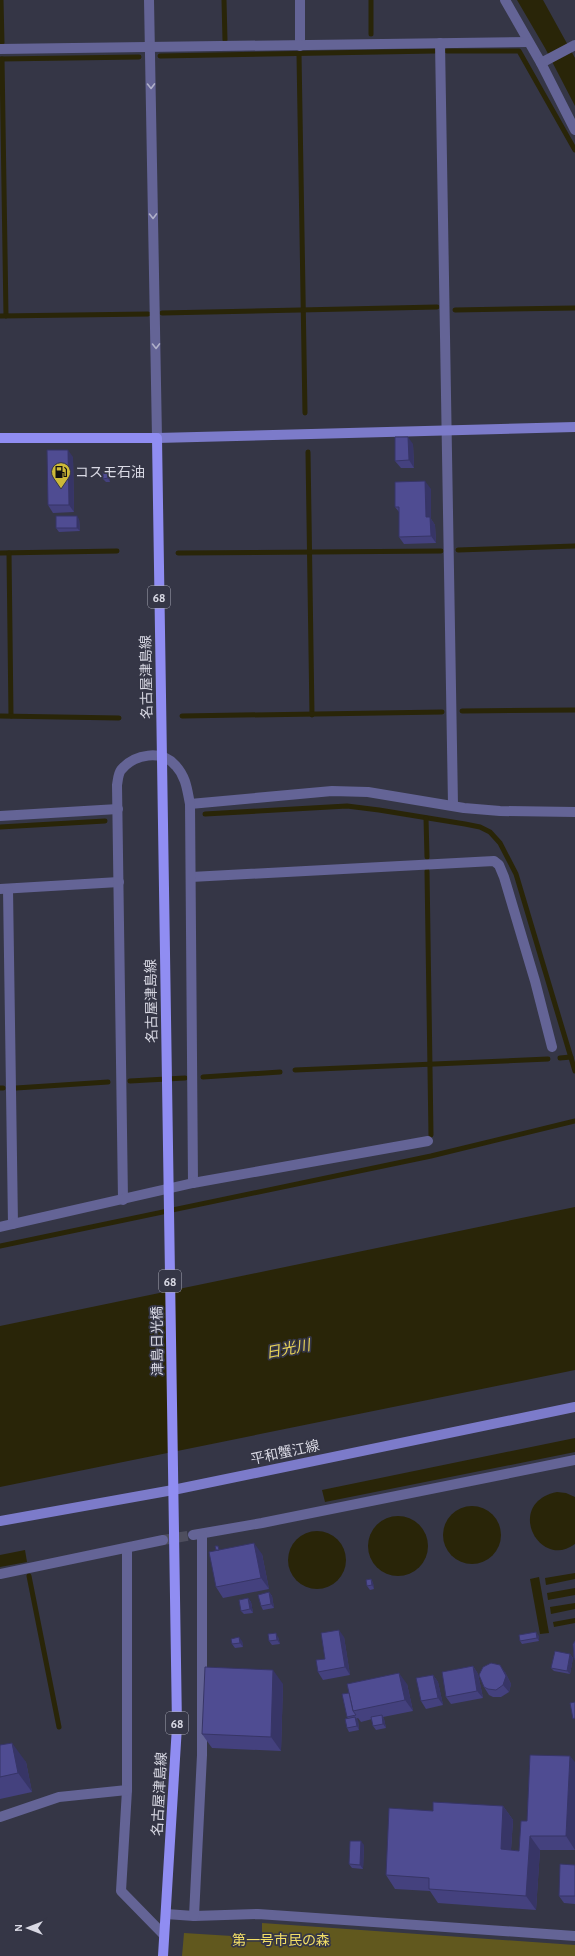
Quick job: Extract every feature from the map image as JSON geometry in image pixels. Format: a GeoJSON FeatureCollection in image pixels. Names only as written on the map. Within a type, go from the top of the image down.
{"type":"FeatureCollection","features":[{"type":"Feature","properties":{"kind":"main road"},"geometry":{"type":"LineString","coordinates":[[0,438],[157,438],[575,428]]}},
{"type":"Feature","properties":{"kind":"main road","name":"名古屋津島線"},"geometry":{"type":"LineString","coordinates":[[157,438],[166,1072]]}},
{"type":"Feature","properties":{"kind":"main road","name":"津島日光橋"},"geometry":{"type":"LineString","coordinates":[[166,1072],[173,1490]]}},
{"type":"Feature","properties":{"kind":"main road","name":"平和蟹江線"},"geometry":{"type":"LineString","coordinates":[[0,1521],[173,1490],[575,1407]]}},
{"type":"Feature","properties":{"kind":"main road","name":"名古屋津島線"},"geometry":{"type":"LineString","coordinates":[[163,1956],[177,1726],[173,1490]]}},
{"type":"Feature","properties":{"kind":"street"},"geometry":{"type":"LineString","coordinates":[[150,0],[157,438]]}},
{"type":"Feature","properties":{"kind":"street"},"geometry":{"type":"LineString","coordinates":[[300,0],[300,46]]}},
{"type":"Feature","properties":{"kind":"street"},"geometry":{"type":"LineString","coordinates":[[505,0],[528,42],[543,62],[575,130]]}},
{"type":"Feature","properties":{"kind":"street"},"geometry":{"type":"LineString","coordinates":[[0,49],[528,42]]}},
{"type":"Feature","properties":{"kind":"street"},"geometry":{"type":"LineString","coordinates":[[440,43],[448,430],[453,806]]}},
{"type":"Feature","properties":{"kind":"street"},"geometry":{"type":"LineString","coordinates":[[543,62],[575,45]]}},
{"type":"Feature","properties":{"kind":"street"},"geometry":{"type":"LineString","coordinates":[[123,1200],[118,809],[116,785],[120,771],[132,760],[162,755],[175,765],[185,779],[190,804],[193,1183]]}},
{"type":"Feature","properties":{"kind":"street"},"geometry":{"type":"LineString","coordinates":[[190,804],[332,791],[368,792],[453,806],[500,811],[575,812]]}},
{"type":"Feature","properties":{"kind":"street"},"geometry":{"type":"LineString","coordinates":[[0,816],[118,809]]}},
{"type":"Feature","properties":{"kind":"street"},"geometry":{"type":"LineString","coordinates":[[191,877],[494,861],[499,866],[504,877],[535,980],[552,1047]]}},
{"type":"Feature","properties":{"kind":"street"},"geometry":{"type":"LineString","coordinates":[[13,1224],[4,889],[119,882]]}},
{"type":"Feature","properties":{"kind":"street"},"geometry":{"type":"LineString","coordinates":[[0,1227],[193,1183],[428,1141]]}},
{"type":"Feature","properties":{"kind":"street"},"geometry":{"type":"LineString","coordinates":[[194,1916],[202,1755],[197,1534],[575,1460]]}},
{"type":"Feature","properties":{"kind":"street"},"geometry":{"type":"LineString","coordinates":[[0,1574],[163,1540]]}},
{"type":"Feature","properties":{"kind":"street"},"geometry":{"type":"LineString","coordinates":[[127,1548],[127,1790],[121,1891],[164,1935]]}},
{"type":"Feature","properties":{"kind":"street"},"geometry":{"type":"LineString","coordinates":[[0,1817],[59,1797],[127,1790]]}},
{"type":"Feature","properties":{"kind":"street"},"geometry":{"type":"LineString","coordinates":[[166,1914],[194,1916],[258,1914],[575,1936]]}},
{"type":"Feature","properties":{"kind":"green space","name":"第一号市民の森"},"geometry":{"type":"Polygon","coordinates":[[[262,1923],[575,1945],[575,1956],[182,1956],[184,1933],[262,1938],[262,1923]]]}},
{"type":"Feature","properties":{"kind":"water"},"geometry":{"type":"Polygon","coordinates":[[[517,0],[543,0],[575,58],[575,106],[545,48],[517,0]]]}},
{"type":"Feature","properties":{"kind":"water","name":"日光川"},"geometry":{"type":"Polygon","coordinates":[[[575,1207],[575,1370],[0,1487],[0,1326],[575,1207]]]}},
{"type":"Feature","properties":{"kind":"water"},"geometry":{"type":"Polygon","coordinates":[[[575,1438],[575,1452],[325,1502],[322,1490],[575,1438]]]}},
{"type":"Feature","properties":{"kind":"water"},"geometry":{"type":"Polygon","coordinates":[[[557,1492],[566,1493],[575,1497],[575,1544],[562,1550],[550,1549],[540,1542],[533,1532],[530,1520],[532,1509],[541,1498],[557,1492]]]}},
{"type":"Feature","properties":{"kind":"water"},"geometry":{"type":"Polygon","coordinates":[[[466,1506],[478,1506],[493,1514],[501,1529],[501,1541],[493,1556],[478,1564],[466,1564],[451,1556],[443,1541],[443,1529],[451,1514],[466,1506]]]}},
{"type":"Feature","properties":{"kind":"water"},"geometry":{"type":"Polygon","coordinates":[[[398,1516],[414,1521],[419,1525],[423,1530],[428,1546],[423,1562],[419,1567],[414,1571],[398,1576],[382,1571],[377,1567],[373,1562],[368,1546],[373,1530],[377,1525],[382,1521],[398,1516]]]}},
{"type":"Feature","properties":{"kind":"water"},"geometry":{"type":"Polygon","coordinates":[[[317,1531],[333,1536],[341,1544],[346,1560],[341,1576],[333,1584],[317,1589],[301,1584],[293,1576],[288,1560],[293,1544],[301,1536],[317,1531]]]}},
{"type":"Feature","properties":{"kind":"water"},"geometry":{"type":"Polygon","coordinates":[[[25,1550],[27,1562],[0,1567],[0,1555],[25,1550]]]}},
{"type":"Feature","properties":{"kind":"water"},"geometry":{"type":"Polygon","coordinates":[[[575,1573],[575,1579],[546,1585],[545,1578],[575,1573]]]}},
{"type":"Feature","properties":{"kind":"water"},"geometry":{"type":"Polygon","coordinates":[[[539,1577],[549,1633],[540,1634],[530,1579],[539,1577]]]}},
{"type":"Feature","properties":{"kind":"water"},"geometry":{"type":"Polygon","coordinates":[[[575,1588],[575,1595],[548,1600],[547,1593],[575,1588]]]}},
{"type":"Feature","properties":{"kind":"water"},"geometry":{"type":"Polygon","coordinates":[[[575,1603],[575,1609],[551,1614],[550,1607],[575,1603]]]}},
{"type":"Feature","properties":{"kind":"water"},"geometry":{"type":"Polygon","coordinates":[[[575,1618],[575,1623],[554,1627],[553,1622],[575,1618]]]}},
{"type":"Feature","properties":{"kind":"building"},"geometry":{"type":"Polygon","coordinates":[[[395,437],[408,437],[409,460],[395,461],[395,437]]]}},
{"type":"Feature","properties":{"kind":"building"},"geometry":{"type":"Polygon","coordinates":[[[47,450],[68,450],[69,505],[48,505],[47,450]]]}},
{"type":"Feature","properties":{"kind":"building"},"geometry":{"type":"Polygon","coordinates":[[[103,472],[107,472],[108,478],[103,479],[103,472]]]}},
{"type":"Feature","properties":{"kind":"building"},"geometry":{"type":"Polygon","coordinates":[[[425,481],[426,517],[430,517],[431,536],[399,537],[399,507],[395,507],[395,482],[425,481]]]}},
{"type":"Feature","properties":{"kind":"building"},"geometry":{"type":"Polygon","coordinates":[[[56,516],[77,516],[77,528],[56,528],[56,516]]]}},
{"type":"Feature","properties":{"kind":"building"},"geometry":{"type":"Polygon","coordinates":[[[254,1543],[261,1578],[216,1587],[209,1552],[254,1543]]]}},
{"type":"Feature","properties":{"kind":"building"},"geometry":{"type":"Polygon","coordinates":[[[215,1546],[218,1546],[219,1550],[216,1550],[215,1546]]]}},
{"type":"Feature","properties":{"kind":"building"},"geometry":{"type":"Polygon","coordinates":[[[371,1579],[372,1585],[367,1586],[366,1580],[371,1579]]]}},
{"type":"Feature","properties":{"kind":"building"},"geometry":{"type":"Polygon","coordinates":[[[269,1592],[271,1604],[261,1606],[258,1595],[269,1592]]]}},
{"type":"Feature","properties":{"kind":"building"},"geometry":{"type":"Polygon","coordinates":[[[248,1598],[250,1609],[241,1611],[239,1600],[248,1598]]]}},
{"type":"Feature","properties":{"kind":"building"},"geometry":{"type":"Polygon","coordinates":[[[339,1630],[345,1667],[318,1672],[316,1660],[325,1659],[321,1633],[339,1630]]]}},
{"type":"Feature","properties":{"kind":"building"},"geometry":{"type":"Polygon","coordinates":[[[536,1632],[537,1638],[520,1641],[519,1635],[536,1632]]]}},
{"type":"Feature","properties":{"kind":"building"},"geometry":{"type":"Polygon","coordinates":[[[276,1633],[277,1640],[269,1641],[268,1634],[276,1633]]]}},
{"type":"Feature","properties":{"kind":"building"},"geometry":{"type":"Polygon","coordinates":[[[239,1637],[240,1643],[232,1644],[231,1639],[239,1637]]]}},
{"type":"Feature","properties":{"kind":"building"},"geometry":{"type":"Polygon","coordinates":[[[575,1641],[575,1660],[573,1644],[575,1641]]]}},
{"type":"Feature","properties":{"kind":"building"},"geometry":{"type":"Polygon","coordinates":[[[555,1651],[570,1654],[567,1671],[551,1668],[555,1651]]]}},
{"type":"Feature","properties":{"kind":"building"},"geometry":{"type":"Polygon","coordinates":[[[491,1663],[500,1665],[506,1676],[503,1685],[496,1690],[484,1687],[479,1675],[483,1667],[491,1663]]]}},
{"type":"Feature","properties":{"kind":"building"},"geometry":{"type":"Polygon","coordinates":[[[473,1666],[477,1691],[446,1697],[442,1672],[473,1666]]]}},
{"type":"Feature","properties":{"kind":"building"},"geometry":{"type":"Polygon","coordinates":[[[205,1667],[273,1670],[271,1737],[202,1734],[205,1667]]]}},
{"type":"Feature","properties":{"kind":"building"},"geometry":{"type":"Polygon","coordinates":[[[399,1673],[405,1700],[353,1711],[347,1684],[399,1673]]]}},
{"type":"Feature","properties":{"kind":"building"},"geometry":{"type":"Polygon","coordinates":[[[433,1675],[438,1698],[421,1701],[416,1678],[433,1675]]]}},
{"type":"Feature","properties":{"kind":"building"},"geometry":{"type":"Polygon","coordinates":[[[349,1693],[353,1711],[356,1715],[347,1717],[342,1694],[349,1693]]]}},
{"type":"Feature","properties":{"kind":"building"},"geometry":{"type":"Polygon","coordinates":[[[575,1702],[575,1718],[573,1719],[570,1703],[575,1702]]]}},
{"type":"Feature","properties":{"kind":"building"},"geometry":{"type":"Polygon","coordinates":[[[382,1715],[383,1724],[373,1726],[371,1717],[382,1715]]]}},
{"type":"Feature","properties":{"kind":"building"},"geometry":{"type":"Polygon","coordinates":[[[355,1717],[357,1726],[347,1728],[345,1719],[355,1717]]]}},
{"type":"Feature","properties":{"kind":"building"},"geometry":{"type":"Polygon","coordinates":[[[12,1743],[18,1773],[0,1777],[0,1745],[12,1743]]]}},
{"type":"Feature","properties":{"kind":"building"},"geometry":{"type":"Polygon","coordinates":[[[530,1755],[570,1756],[566,1836],[530,1836],[526,1896],[429,1889],[429,1878],[386,1875],[389,1808],[433,1811],[433,1802],[503,1806],[501,1849],[519,1851],[521,1821],[527,1821],[530,1755]]]}},
{"type":"Feature","properties":{"kind":"building"},"geometry":{"type":"Polygon","coordinates":[[[350,1841],[361,1841],[360,1865],[349,1864],[350,1841]]]}},
{"type":"Feature","properties":{"kind":"building"},"geometry":{"type":"Polygon","coordinates":[[[560,1864],[575,1865],[575,1896],[559,1896],[560,1864]]]}},
{"type":"Feature","properties":{"kind":"waterway"},"geometry":{"type":"LineString","coordinates":[[1,0],[2,43]]}},
{"type":"Feature","properties":{"kind":"waterway"},"geometry":{"type":"LineString","coordinates":[[224,0],[225,40]]}},
{"type":"Feature","properties":{"kind":"waterway"},"geometry":{"type":"LineString","coordinates":[[371,0],[371,34]]}},
{"type":"Feature","properties":{"kind":"waterway"},"geometry":{"type":"LineString","coordinates":[[160,56],[435,51]]}},
{"type":"Feature","properties":{"kind":"waterway"},"geometry":{"type":"LineString","coordinates":[[447,51],[519,51],[575,150]]}},
{"type":"Feature","properties":{"kind":"waterway"},"geometry":{"type":"LineString","coordinates":[[299,54],[305,413]]}},
{"type":"Feature","properties":{"kind":"waterway"},"geometry":{"type":"LineString","coordinates":[[0,59],[139,57]]}},
{"type":"Feature","properties":{"kind":"waterway"},"geometry":{"type":"LineString","coordinates":[[2,59],[6,316]]}},
{"type":"Feature","properties":{"kind":"waterway"},"geometry":{"type":"LineString","coordinates":[[162,313],[437,307]]}},
{"type":"Feature","properties":{"kind":"waterway"},"geometry":{"type":"LineString","coordinates":[[455,310],[575,308]]}},
{"type":"Feature","properties":{"kind":"waterway"},"geometry":{"type":"LineString","coordinates":[[0,316],[148,314]]}},
{"type":"Feature","properties":{"kind":"waterway"},"geometry":{"type":"LineString","coordinates":[[308,452],[312,715]]}},
{"type":"Feature","properties":{"kind":"waterway"},"geometry":{"type":"LineString","coordinates":[[458,550],[575,546]]}},
{"type":"Feature","properties":{"kind":"waterway"},"geometry":{"type":"LineString","coordinates":[[0,553],[117,551]]}},
{"type":"Feature","properties":{"kind":"waterway"},"geometry":{"type":"LineString","coordinates":[[178,553],[441,551]]}},
{"type":"Feature","properties":{"kind":"waterway"},"geometry":{"type":"LineString","coordinates":[[9,553],[11,716]]}},
{"type":"Feature","properties":{"kind":"waterway"},"geometry":{"type":"LineString","coordinates":[[462,711],[575,710]]}},
{"type":"Feature","properties":{"kind":"waterway"},"geometry":{"type":"LineString","coordinates":[[182,716],[442,712]]}},
{"type":"Feature","properties":{"kind":"waterway"},"geometry":{"type":"LineString","coordinates":[[0,716],[119,718]]}},
{"type":"Feature","properties":{"kind":"waterway"},"geometry":{"type":"LineString","coordinates":[[205,814],[347,806],[465,824],[480,827],[490,832],[500,843],[516,874],[575,1071]]}},
{"type":"Feature","properties":{"kind":"waterway"},"geometry":{"type":"LineString","coordinates":[[426,818],[427,857]]}},
{"type":"Feature","properties":{"kind":"waterway"},"geometry":{"type":"LineString","coordinates":[[0,827],[105,821]]}},
{"type":"Feature","properties":{"kind":"waterway"},"geometry":{"type":"LineString","coordinates":[[427,871],[431,1135]]}},
{"type":"Feature","properties":{"kind":"waterway"},"geometry":{"type":"LineString","coordinates":[[560,1058],[571,1057]]}},
{"type":"Feature","properties":{"kind":"waterway"},"geometry":{"type":"LineString","coordinates":[[295,1070],[548,1059]]}},
{"type":"Feature","properties":{"kind":"waterway"},"geometry":{"type":"LineString","coordinates":[[203,1077],[280,1072]]}},
{"type":"Feature","properties":{"kind":"waterway"},"geometry":{"type":"LineString","coordinates":[[130,1081],[185,1078]]}},
{"type":"Feature","properties":{"kind":"waterway"},"geometry":{"type":"LineString","coordinates":[[16,1088],[108,1082]]}},
{"type":"Feature","properties":{"kind":"waterway"},"geometry":{"type":"LineString","coordinates":[[0,1246],[431,1156],[575,1121]]}},
{"type":"Feature","properties":{"kind":"waterway"},"geometry":{"type":"LineString","coordinates":[[29,1576],[59,1727]]}},
{"type":"Feature","properties":{"kind":"tunnel"},"geometry":{"type":"LineString","coordinates":[[163,1540],[193,1535]]}},
{"type":"Feature","properties":{"kind":"place","name":"コスモ石油"},"geometry":{"type":"Point","coordinates":[61,489]}}]}
